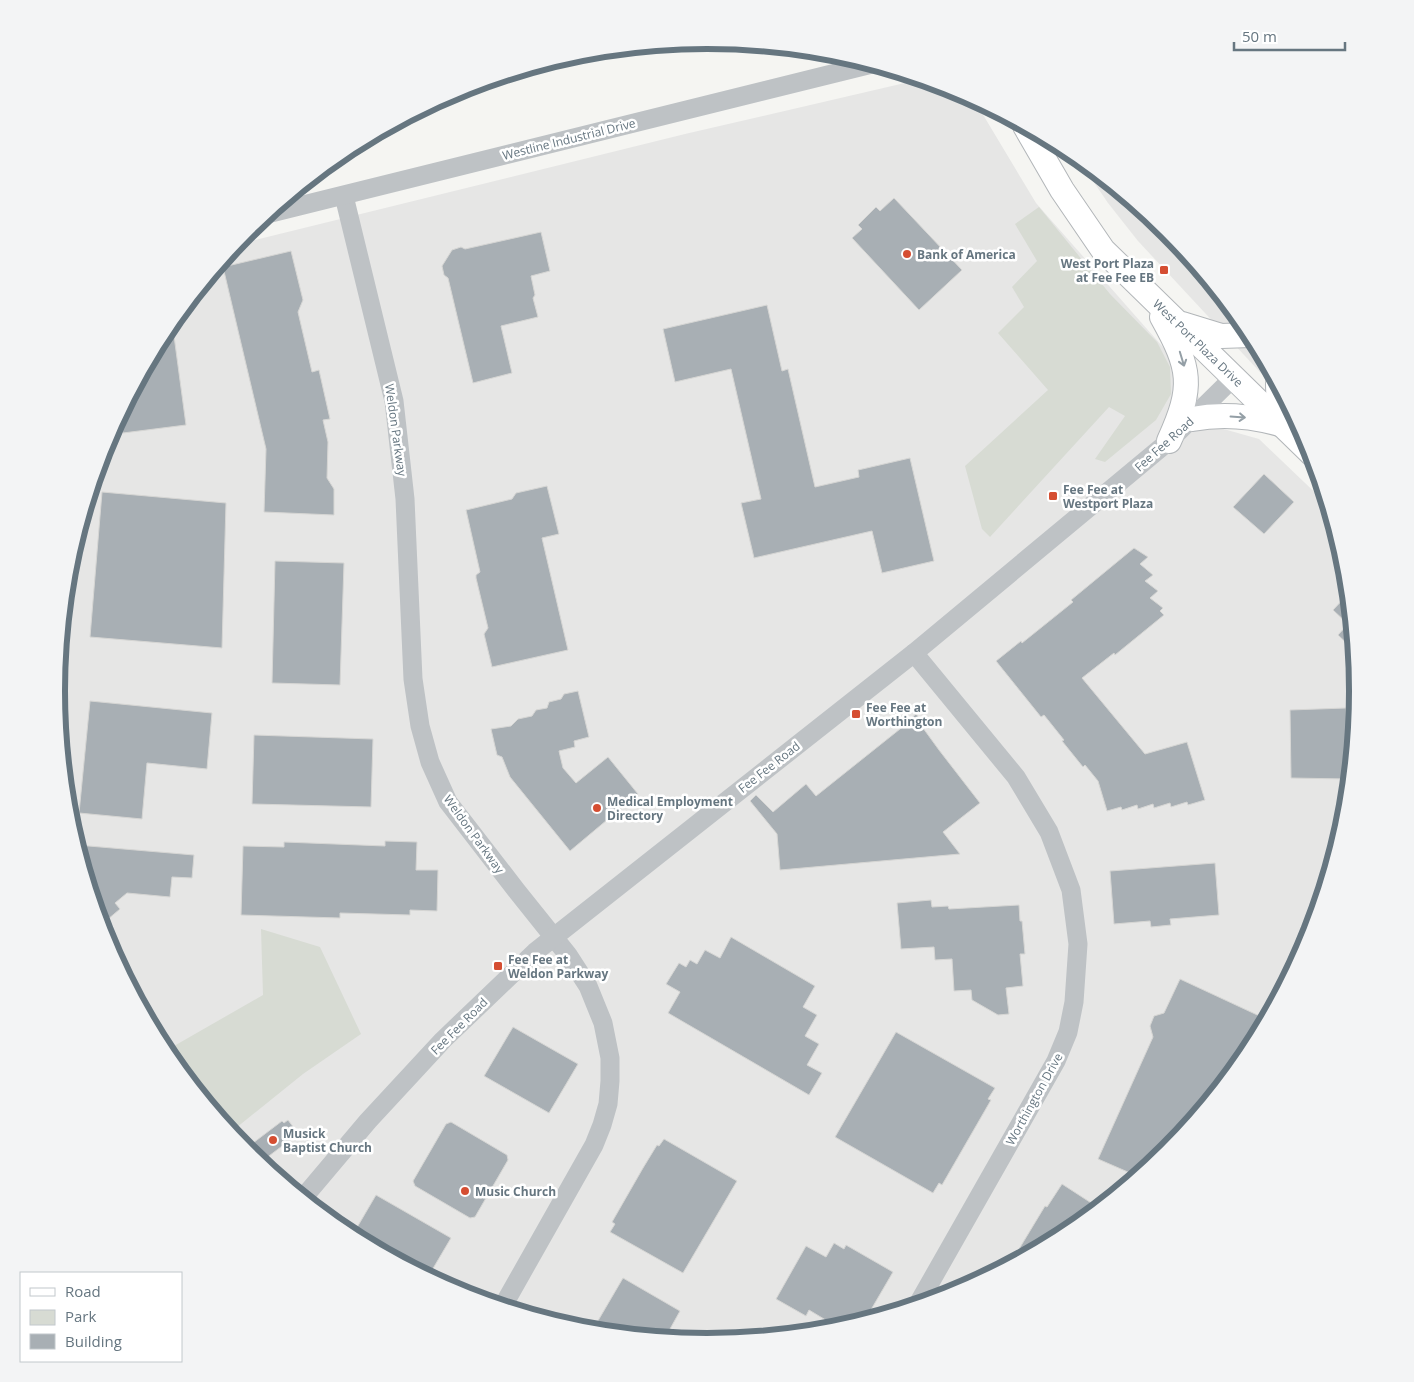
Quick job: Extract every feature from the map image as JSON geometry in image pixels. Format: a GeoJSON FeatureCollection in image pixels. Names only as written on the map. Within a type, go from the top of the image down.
{"type":"FeatureCollection","features":[{"type":"Feature","properties":{"kind":"main road","name":"West Port Plaza Drive"},"geometry":{"type":"LineString","coordinates":[[1031,137],[1062,190],[1103,250],[1298,440]]}},
{"type":"Feature","properties":{"kind":"main road"},"geometry":{"type":"LineString","coordinates":[[1153,300],[1177,344],[1186,372],[1186,396],[1169,441]]}},
{"type":"Feature","properties":{"kind":"main road"},"geometry":{"type":"LineString","coordinates":[[1176,321],[1221,336],[1242,335]]}},
{"type":"Feature","properties":{"kind":"main road"},"geometry":{"type":"LineString","coordinates":[[1192,419],[1213,415],[1263,419],[1281,423],[1279,400]]}},
{"type":"Feature","properties":{"kind":"street","name":"Westline Industrial Drive"},"geometry":{"type":"LineString","coordinates":[[281,211],[858,67]]}},
{"type":"Feature","properties":{"kind":"street","name":"Weldon Parkway"},"geometry":{"type":"LineString","coordinates":[[344,196],[394,401],[405,498],[413,679],[420,726],[430,762],[448,802],[554,937],[588,986],[604,1023],[610,1058],[608,1104],[602,1125],[583,1167],[506,1301]]}},
{"type":"Feature","properties":{"kind":"street","name":"Fee Fee Road"},"geometry":{"type":"LineString","coordinates":[[307,1193],[368,1121],[443,1040],[521,966],[554,937],[914,653],[1169,441],[1234,377]]}},
{"type":"Feature","properties":{"kind":"street","name":"Worthington Drive"},"geometry":{"type":"LineString","coordinates":[[914,653],[1016,777],[1049,832],[1071,890],[1078,944],[1074,1002],[1068,1032],[1056,1061],[923,1295]]}},
{"type":"Feature","properties":{"kind":"shaded area"},"geometry":{"type":"Polygon","coordinates":[[[909,82],[980,110],[1036,203],[1169,354],[1220,428],[1259,439],[1318,496],[1337,566],[1344,607],[1348,649],[1348,733],[1344,775],[1337,816],[1315,897],[1283,975],[1263,1012],[1217,1082],[1190,1114],[1161,1145],[1098,1201],[1064,1225],[991,1267],[913,1299],[873,1311],[791,1328],[749,1332],[665,1332],[623,1328],[582,1321],[501,1299],[423,1267],[386,1247],[316,1201],[284,1174],[253,1145],[197,1082],[173,1048],[131,975],[99,897],[87,857],[70,775],[66,733],[66,649],[70,607],[77,566],[99,485],[131,407],[173,334],[197,300],[249,242],[685,134],[909,82]]]}},
{"type":"Feature","properties":{"kind":"shaded area"},"geometry":{"type":"Polygon","coordinates":[[[1088,174],[1130,208],[1190,268],[1217,300],[1241,334],[1270,383],[1138,241],[1088,174]]]}},
{"type":"Feature","properties":{"kind":"green space"},"geometry":{"type":"Polygon","coordinates":[[[1039,207],[1110,294],[1157,342],[1170,367],[1171,394],[1156,420],[1105,462],[1095,459],[1125,416],[1109,407],[990,537],[982,529],[965,466],[1048,390],[998,333],[1024,307],[1012,287],[1037,261],[1015,224],[1039,207]]]}},
{"type":"Feature","properties":{"kind":"green space"},"geometry":{"type":"Polygon","coordinates":[[[261,929],[320,947],[361,1034],[303,1074],[237,1127],[197,1082],[174,1049],[174,1046],[263,995],[261,929]]]}},
{"type":"Feature","properties":{"kind":"building","name":"Bank of America"},"geometry":{"type":"Polygon","coordinates":[[[894,198],[962,270],[919,310],[852,238],[862,229],[858,225],[876,207],[880,211],[894,198]]]}},
{"type":"Feature","properties":{"kind":"building"},"geometry":{"type":"Polygon","coordinates":[[[541,232],[550,271],[531,276],[535,295],[533,298],[538,317],[501,326],[512,373],[473,383],[448,278],[444,275],[442,266],[452,250],[461,247],[465,249],[541,232]]]}},
{"type":"Feature","properties":{"kind":"building"},"geometry":{"type":"Polygon","coordinates":[[[291,251],[303,300],[298,312],[312,372],[319,370],[330,419],[323,420],[328,442],[327,478],[334,489],[334,515],[264,512],[266,449],[223,269],[225,266],[291,251]]]}},
{"type":"Feature","properties":{"kind":"building"},"geometry":{"type":"Polygon","coordinates":[[[767,305],[782,371],[788,369],[815,487],[859,477],[858,470],[910,458],[934,561],[882,573],[872,531],[754,558],[741,503],[761,499],[731,369],[675,382],[663,329],[767,305]]]}},
{"type":"Feature","properties":{"kind":"building"},"geometry":{"type":"Polygon","coordinates":[[[174,333],[186,425],[123,433],[122,427],[131,407],[174,333]]]}},
{"type":"Feature","properties":{"kind":"building"},"geometry":{"type":"Polygon","coordinates":[[[1264,474],[1294,502],[1264,534],[1233,507],[1264,474]]]}},
{"type":"Feature","properties":{"kind":"building"},"geometry":{"type":"Polygon","coordinates":[[[547,486],[559,534],[542,538],[568,650],[492,667],[484,634],[488,628],[476,578],[476,575],[480,572],[466,510],[512,499],[516,493],[547,486]]]}},
{"type":"Feature","properties":{"kind":"building"},"geometry":{"type":"Polygon","coordinates":[[[102,492],[226,503],[222,648],[90,637],[102,492]]]}},
{"type":"Feature","properties":{"kind":"building"},"geometry":{"type":"Polygon","coordinates":[[[1134,548],[1148,557],[1140,564],[1153,575],[1145,581],[1158,591],[1150,598],[1163,608],[1160,611],[1164,615],[1115,655],[1114,653],[1082,678],[1145,754],[1187,742],[1205,800],[1188,805],[1187,802],[1171,807],[1170,803],[1154,808],[1153,804],[1138,809],[1137,805],[1122,810],[1121,807],[1107,811],[1098,781],[1085,765],[1083,767],[1044,715],[1041,717],[996,661],[1021,641],[1022,643],[1073,602],[1071,600],[1134,548]]]}},
{"type":"Feature","properties":{"kind":"building"},"geometry":{"type":"Polygon","coordinates":[[[275,561],[344,563],[340,685],[272,683],[275,561]]]}},
{"type":"Feature","properties":{"kind":"building"},"geometry":{"type":"Polygon","coordinates":[[[1343,600],[1345,622],[1333,610],[1343,600]]]}},
{"type":"Feature","properties":{"kind":"building"},"geometry":{"type":"Polygon","coordinates":[[[1346,626],[1348,644],[1338,635],[1346,626]]]}},
{"type":"Feature","properties":{"kind":"building"},"geometry":{"type":"Polygon","coordinates":[[[578,691],[589,737],[574,741],[575,747],[559,751],[563,768],[576,783],[608,757],[638,794],[570,851],[510,777],[502,757],[497,755],[491,729],[511,726],[518,719],[532,716],[536,710],[547,708],[549,702],[561,699],[564,694],[578,691]]]}},
{"type":"Feature","properties":{"kind":"building"},"geometry":{"type":"Polygon","coordinates":[[[90,701],[212,713],[207,769],[147,763],[142,819],[79,813],[90,701]]]}},
{"type":"Feature","properties":{"kind":"building"},"geometry":{"type":"Polygon","coordinates":[[[1346,708],[1347,748],[1343,779],[1291,778],[1290,710],[1346,708]]]}},
{"type":"Feature","properties":{"kind":"building"},"geometry":{"type":"Polygon","coordinates":[[[916,714],[926,726],[923,728],[980,803],[943,832],[960,854],[780,870],[777,834],[750,801],[756,795],[773,812],[806,784],[816,796],[905,725],[916,714]]]}},
{"type":"Feature","properties":{"kind":"building"},"geometry":{"type":"Polygon","coordinates":[[[254,735],[373,739],[371,807],[252,804],[254,735]]]}},
{"type":"Feature","properties":{"kind":"building"},"geometry":{"type":"Polygon","coordinates":[[[385,841],[417,842],[416,870],[438,870],[437,911],[410,910],[410,915],[340,913],[340,918],[241,915],[243,846],[284,847],[284,842],[385,846],[385,841]]]}},
{"type":"Feature","properties":{"kind":"building"},"geometry":{"type":"Polygon","coordinates":[[[84,846],[194,855],[192,878],[172,877],[170,897],[127,893],[115,903],[120,909],[107,920],[84,846]]]}},
{"type":"Feature","properties":{"kind":"building"},"geometry":{"type":"Polygon","coordinates":[[[1215,863],[1219,915],[1170,919],[1171,925],[1151,927],[1150,921],[1114,924],[1110,871],[1215,863]]]}},
{"type":"Feature","properties":{"kind":"building"},"geometry":{"type":"Polygon","coordinates":[[[931,900],[932,907],[948,906],[949,909],[1019,905],[1025,954],[1020,954],[1023,986],[1006,988],[1009,1014],[998,1015],[972,1000],[971,990],[954,991],[952,959],[935,960],[934,947],[901,949],[897,903],[931,900]]]}},
{"type":"Feature","properties":{"kind":"building"},"geometry":{"type":"Polygon","coordinates":[[[731,937],[815,986],[803,1007],[817,1015],[805,1036],[819,1044],[807,1065],[822,1073],[809,1095],[668,1013],[680,992],[666,984],[679,963],[686,967],[690,960],[697,964],[705,950],[720,958],[731,937]]]}},
{"type":"Feature","properties":{"kind":"building"},"geometry":{"type":"Polygon","coordinates":[[[1180,979],[1260,1016],[1217,1082],[1161,1145],[1131,1173],[1098,1159],[1153,1037],[1150,1026],[1154,1016],[1164,1013],[1180,979]]]}},
{"type":"Feature","properties":{"kind":"building"},"geometry":{"type":"Polygon","coordinates":[[[513,1027],[578,1064],[549,1113],[484,1076],[513,1027]]]}},
{"type":"Feature","properties":{"kind":"building"},"geometry":{"type":"Polygon","coordinates":[[[896,1032],[995,1088],[988,1099],[991,1100],[942,1185],[939,1183],[933,1193],[835,1137],[896,1032]]]}},
{"type":"Feature","properties":{"kind":"building","name":"Musick Baptist Church"},"geometry":{"type":"Polygon","coordinates":[[[288,1120],[297,1132],[294,1137],[267,1158],[253,1143],[282,1121],[284,1123],[288,1120]]]}},
{"type":"Feature","properties":{"kind":"building"},"geometry":{"type":"Polygon","coordinates":[[[451,1122],[507,1155],[508,1160],[475,1217],[470,1218],[415,1186],[413,1181],[446,1124],[451,1122]]]}},
{"type":"Feature","properties":{"kind":"building"},"geometry":{"type":"Polygon","coordinates":[[[664,1139],[737,1181],[683,1273],[610,1232],[615,1224],[612,1222],[643,1168],[657,1145],[659,1146],[664,1139]]]}},
{"type":"Feature","properties":{"kind":"building"},"geometry":{"type":"Polygon","coordinates":[[[1062,1184],[1093,1204],[1064,1225],[1017,1253],[1045,1206],[1047,1207],[1062,1184]]]}},
{"type":"Feature","properties":{"kind":"building"},"geometry":{"type":"Polygon","coordinates":[[[376,1195],[451,1238],[432,1271],[356,1229],[376,1195]]]}},
{"type":"Feature","properties":{"kind":"building"},"geometry":{"type":"Polygon","coordinates":[[[834,1243],[844,1249],[846,1245],[893,1272],[870,1312],[828,1322],[809,1310],[806,1316],[776,1299],[806,1246],[826,1257],[834,1243]]]}},
{"type":"Feature","properties":{"kind":"building"},"geometry":{"type":"Polygon","coordinates":[[[623,1278],[680,1311],[668,1332],[596,1323],[623,1278]]]}},
{"type":"Feature","properties":{"kind":"place","name":"Bank of America"},"geometry":{"type":"Point","coordinates":[907,254]}},
{"type":"Feature","properties":{"kind":"place","name":"West Port Plaza at Fee Fee EB"},"geometry":{"type":"Point","coordinates":[1164,270]}},
{"type":"Feature","properties":{"kind":"place","name":"Fee Fee at Westport Plaza"},"geometry":{"type":"Point","coordinates":[1053,496]}},
{"type":"Feature","properties":{"kind":"place","name":"Fee Fee at Worthington"},"geometry":{"type":"Point","coordinates":[856,714]}},
{"type":"Feature","properties":{"kind":"place","name":"Medical Employment Directory"},"geometry":{"type":"Point","coordinates":[597,808]}},
{"type":"Feature","properties":{"kind":"place","name":"Fee Fee at Weldon Parkway"},"geometry":{"type":"Point","coordinates":[498,966]}},
{"type":"Feature","properties":{"kind":"place","name":"Musick Baptist Church"},"geometry":{"type":"Point","coordinates":[273,1140]}},
{"type":"Feature","properties":{"kind":"place","name":"Music Church"},"geometry":{"type":"Point","coordinates":[465,1191]}}]}
